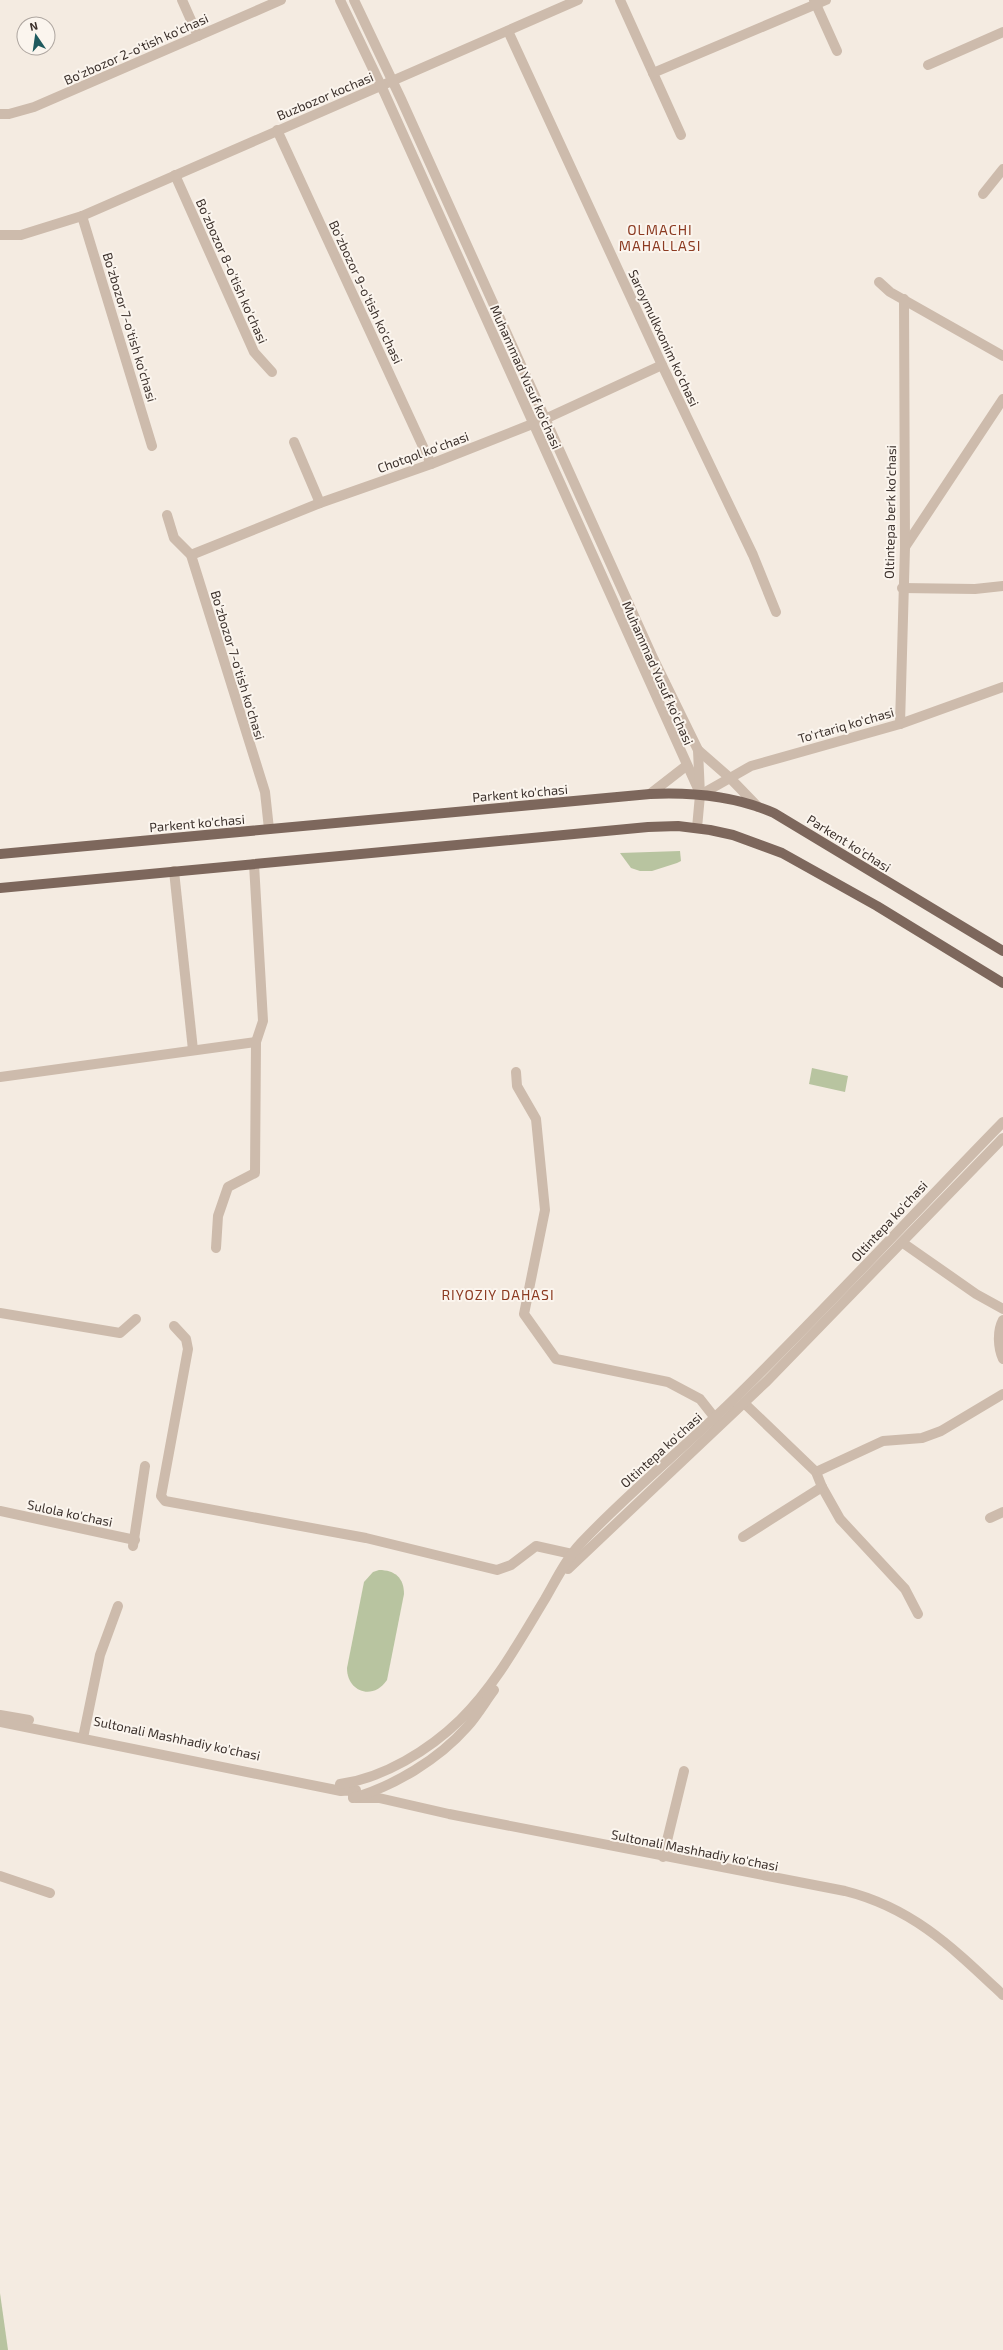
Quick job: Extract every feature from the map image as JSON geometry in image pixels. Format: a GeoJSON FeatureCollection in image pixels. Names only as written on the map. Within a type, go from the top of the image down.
{"type":"FeatureCollection","features":[{"type":"Feature","properties":{"kind":"main road","name":"Parkent ko'chasi"},"geometry":{"type":"LineString","coordinates":[[0,854],[650,794],[700,795],[730,799],[758,807],[789,822],[1003,951]]}},
{"type":"Feature","properties":{"kind":"main road"},"geometry":{"type":"LineString","coordinates":[[0,888],[648,827],[697,828],[748,840],[806,865],[877,906],[1003,983]]}},
{"type":"Feature","properties":{"kind":"street"},"geometry":{"type":"LineString","coordinates":[[182,0],[198,36]]}},
{"type":"Feature","properties":{"kind":"street","name":"Bo'zbozor 2-o'tish ko'chasi"},"geometry":{"type":"LineString","coordinates":[[0,114],[9,114],[34,107],[281,0]]}},
{"type":"Feature","properties":{"kind":"street","name":"Muhammad Yusuf ko'chasi"},"geometry":{"type":"LineString","coordinates":[[340,0],[381,86],[700,795]]}},
{"type":"Feature","properties":{"kind":"street","name":"Muhammad Yusuf ko'chasi"},"geometry":{"type":"LineString","coordinates":[[354,0],[650,653],[698,750],[730,778],[758,807]]}},
{"type":"Feature","properties":{"kind":"street","name":"Buzbozor kochasi"},"geometry":{"type":"LineString","coordinates":[[0,235],[21,235],[82,216],[578,0]]}},
{"type":"Feature","properties":{"kind":"street"},"geometry":{"type":"LineString","coordinates":[[620,0],[681,135]]}},
{"type":"Feature","properties":{"kind":"street"},"geometry":{"type":"LineString","coordinates":[[653,73],[815,2],[826,0]]}},
{"type":"Feature","properties":{"kind":"street"},"geometry":{"type":"LineString","coordinates":[[815,2],[837,51]]}},
{"type":"Feature","properties":{"kind":"street","name":"Saroymulkxonim ko'chasi"},"geometry":{"type":"LineString","coordinates":[[508,30],[662,364],[753,555],[776,612]]}},
{"type":"Feature","properties":{"kind":"street"},"geometry":{"type":"LineString","coordinates":[[928,65],[1003,32]]}},
{"type":"Feature","properties":{"kind":"street","name":"Bo'zbozor 9-o'tish ko'chasi"},"geometry":{"type":"LineString","coordinates":[[277,130],[431,464]]}},
{"type":"Feature","properties":{"kind":"street"},"geometry":{"type":"LineString","coordinates":[[983,194],[1003,169]]}},
{"type":"Feature","properties":{"kind":"street","name":"Bo'zbozor 8-o'tish ko'chasi"},"geometry":{"type":"LineString","coordinates":[[175,176],[254,352],[272,372]]}},
{"type":"Feature","properties":{"kind":"street","name":"Bo'zbozor 7-o'tish ko'chasi"},"geometry":{"type":"LineString","coordinates":[[82,216],[152,446]]}},
{"type":"Feature","properties":{"kind":"street"},"geometry":{"type":"LineString","coordinates":[[879,282],[904,299],[1003,356]]}},
{"type":"Feature","properties":{"kind":"street","name":"Oltintepa berk ko'chasi"},"geometry":{"type":"LineString","coordinates":[[900,724],[904,547],[904,299]]}},
{"type":"Feature","properties":{"kind":"street","name":"Chotqol koʻchasi"},"geometry":{"type":"LineString","coordinates":[[191,555],[320,503],[431,464],[545,419],[662,364]]}},
{"type":"Feature","properties":{"kind":"street"},"geometry":{"type":"LineString","coordinates":[[904,547],[1003,399]]}},
{"type":"Feature","properties":{"kind":"street"},"geometry":{"type":"LineString","coordinates":[[294,442],[320,503]]}},
{"type":"Feature","properties":{"kind":"street","name":"Bo'zbozor 7-o'tish ko'chasi"},"geometry":{"type":"LineString","coordinates":[[167,515],[174,538],[191,555],[265,792],[269,829]]}},
{"type":"Feature","properties":{"kind":"street"},"geometry":{"type":"LineString","coordinates":[[902,588],[975,589],[1003,586]]}},
{"type":"Feature","properties":{"kind":"street","name":"To'rtariq ko'chasi"},"geometry":{"type":"LineString","coordinates":[[700,795],[750,766],[900,724],[1003,687]]}},
{"type":"Feature","properties":{"kind":"street","name":"Muhammad Yusuf ko'chasi"},"geometry":{"type":"LineString","coordinates":[[697,828],[700,795],[698,750]]}},
{"type":"Feature","properties":{"kind":"street","name":"Muhammad Yusuf ko'chasi"},"geometry":{"type":"LineString","coordinates":[[650,794],[686,766]]}},
{"type":"Feature","properties":{"kind":"street"},"geometry":{"type":"LineString","coordinates":[[216,1248],[218,1216],[228,1187],[255,1173],[256,1042],[263,1021],[254,864]]}},
{"type":"Feature","properties":{"kind":"street"},"geometry":{"type":"LineString","coordinates":[[174,871],[193,1050]]}},
{"type":"Feature","properties":{"kind":"street"},"geometry":{"type":"LineString","coordinates":[[0,1077],[256,1042]]}},
{"type":"Feature","properties":{"kind":"street"},"geometry":{"type":"LineString","coordinates":[[516,1072],[517,1086],[536,1119],[545,1210],[524,1314],[556,1359],[668,1382],[700,1399],[718,1422]]}},
{"type":"Feature","properties":{"kind":"street","name":"Oltintepa ko'chasi"},"geometry":{"type":"LineString","coordinates":[[353,1798],[377,1789],[418,1768],[458,1736],[482,1707],[543,1613],[569,1567],[718,1422],[895,1236],[936,1190],[1003,1122]]}},
{"type":"Feature","properties":{"kind":"street","name":"Oltintepa ko'chasi"},"geometry":{"type":"LineString","coordinates":[[340,1784],[363,1779],[394,1765],[430,1745],[454,1725],[484,1693],[572,1554],[647,1479],[744,1403],[903,1243],[1003,1138]]}},
{"type":"Feature","properties":{"kind":"street"},"geometry":{"type":"LineString","coordinates":[[936,1190],[946,1198]]}},
{"type":"Feature","properties":{"kind":"street"},"geometry":{"type":"LineString","coordinates":[[895,1236],[976,1294],[1003,1309]]}},
{"type":"Feature","properties":{"kind":"street"},"geometry":{"type":"LineString","coordinates":[[0,1313],[120,1333],[136,1319]]}},
{"type":"Feature","properties":{"kind":"street"},"geometry":{"type":"LineString","coordinates":[[1003,1320],[1000,1326],[1000,1352],[1003,1359]]}},
{"type":"Feature","properties":{"kind":"street"},"geometry":{"type":"LineString","coordinates":[[174,1326],[186,1339],[188,1348],[161,1496],[162,1500],[366,1538],[497,1570],[511,1565],[536,1546],[572,1554],[569,1567]]}},
{"type":"Feature","properties":{"kind":"street"},"geometry":{"type":"LineString","coordinates":[[816,1472],[883,1441],[922,1438],[941,1431],[1003,1394]]}},
{"type":"Feature","properties":{"kind":"street"},"geometry":{"type":"LineString","coordinates":[[744,1403],[816,1472],[822,1487],[840,1519],[905,1589],[918,1614]]}},
{"type":"Feature","properties":{"kind":"street","name":"Sulola ko'chasi"},"geometry":{"type":"LineString","coordinates":[[0,1511],[134,1543],[145,1466]]}},
{"type":"Feature","properties":{"kind":"street"},"geometry":{"type":"LineString","coordinates":[[743,1537],[822,1487]]}},
{"type":"Feature","properties":{"kind":"street"},"geometry":{"type":"LineString","coordinates":[[990,1518],[1003,1512]]}},
{"type":"Feature","properties":{"kind":"street"},"geometry":{"type":"LineString","coordinates":[[543,1613],[544,1600]]}},
{"type":"Feature","properties":{"kind":"street"},"geometry":{"type":"LineString","coordinates":[[83,1734],[100,1655],[118,1606]]}},
{"type":"Feature","properties":{"kind":"street","name":"Sultonali Mashhadiy ko'chasi"},"geometry":{"type":"LineString","coordinates":[[0,1715],[341,1791],[356,1790],[353,1798],[379,1798],[663,1857],[845,1891],[882,1902],[911,1918],[937,1935],[1003,1995]]}},
{"type":"Feature","properties":{"kind":"street","name":"Sultonali Mashhadiy ko'chasi"},"geometry":{"type":"LineString","coordinates":[[0,1722],[83,1734],[340,1784]]}},
{"type":"Feature","properties":{"kind":"street"},"geometry":{"type":"LineString","coordinates":[[663,1857],[684,1771]]}},
{"type":"Feature","properties":{"kind":"street"},"geometry":{"type":"LineString","coordinates":[[340,1784],[353,1798]]}},
{"type":"Feature","properties":{"kind":"street"},"geometry":{"type":"LineString","coordinates":[[0,1876],[50,1893]]}},
{"type":"Feature","properties":{"kind":"green space"},"geometry":{"type":"Polygon","coordinates":[[[680,851],[681,861],[652,871],[640,871],[631,868],[620,853],[680,851]]]}},
{"type":"Feature","properties":{"kind":"green space"},"geometry":{"type":"Polygon","coordinates":[[[812,1068],[848,1076],[845,1092],[809,1084],[812,1068]]]}},
{"type":"Feature","properties":{"kind":"green space"},"geometry":{"type":"Polygon","coordinates":[[[385,1570],[398,1576],[404,1588],[404,1594],[387,1680],[375,1690],[368,1692],[356,1688],[351,1683],[347,1668],[364,1582],[373,1572],[385,1570]]]}},
{"type":"Feature","properties":{"kind":"green space"},"geometry":{"type":"Polygon","coordinates":[[[0,2293],[8,2350],[0,2350],[0,2293]]]}},
{"type":"Feature","properties":{"kind":"district","name":"OLMACHI MAHALLASI"},"geometry":{"type":"Point","coordinates":[660,238]}},
{"type":"Feature","properties":{"kind":"district","name":"RIYOZIY DAHASI"},"geometry":{"type":"Point","coordinates":[498,1295]}}]}
